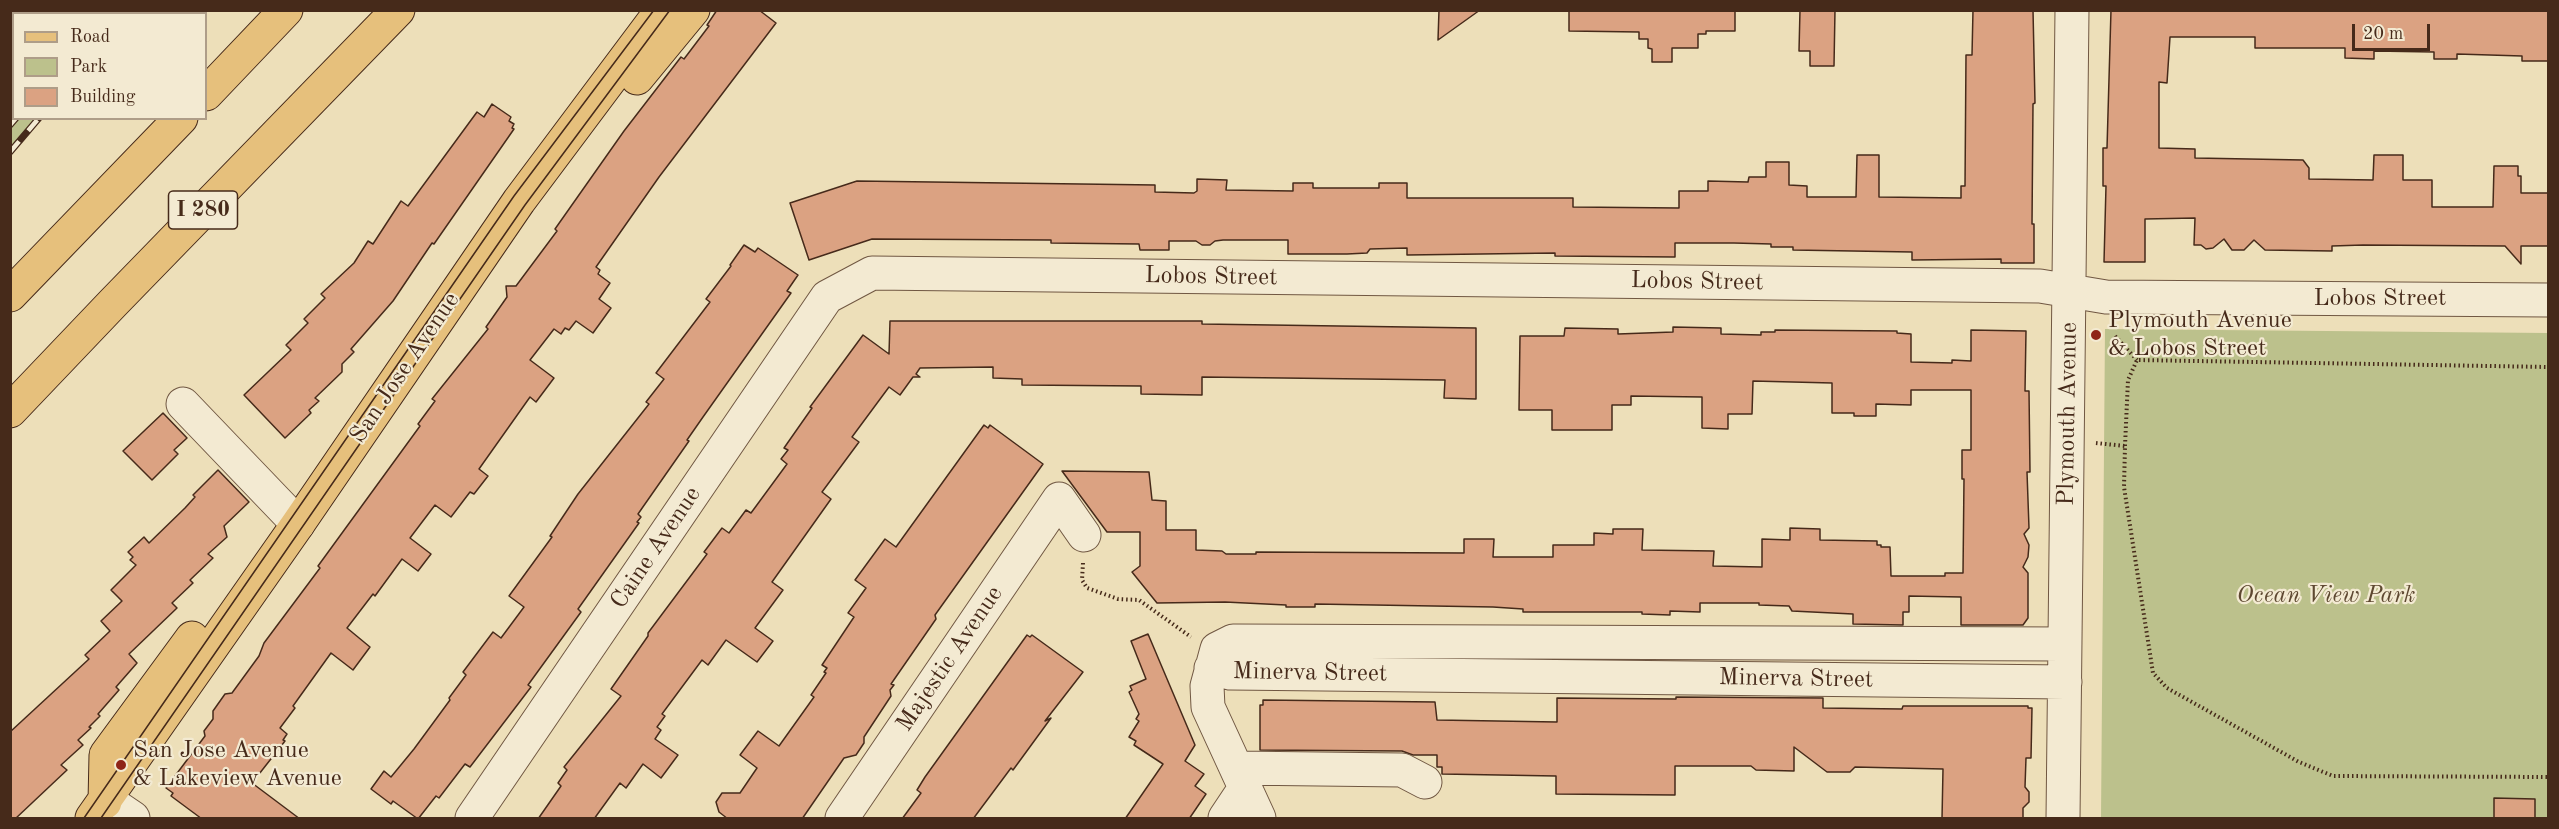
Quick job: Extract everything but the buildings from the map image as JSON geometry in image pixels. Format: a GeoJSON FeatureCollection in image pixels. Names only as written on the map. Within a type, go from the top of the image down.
{"type":"FeatureCollection","features":[{"type":"Feature","properties":{"kind":"main road"},"geometry":{"type":"LineString","coordinates":[[207,93],[286,10]]}},
{"type":"Feature","properties":{"kind":"main road","name":"I 280"},"geometry":{"type":"LineString","coordinates":[[10,411],[398,10]]}},
{"type":"Feature","properties":{"kind":"main road","name":"San Jose Avenue"},"geometry":{"type":"LineString","coordinates":[[101,812],[546,163],[662,10]]}},
{"type":"Feature","properties":{"kind":"main road","name":"San Jose Avenue"},"geometry":{"type":"LineString","coordinates":[[546,163],[612,109],[693,10]]}},
{"type":"Feature","properties":{"kind":"main road"},"geometry":{"type":"LineString","coordinates":[[10,295],[180,120]]}},
{"type":"Feature","properties":{"kind":"street","name":"Plymouth Avenue"},"geometry":{"type":"LineString","coordinates":[[2063,819],[2072,10]]}},
{"type":"Feature","properties":{"kind":"street","name":"Lobos Street"},"geometry":{"type":"LineString","coordinates":[[847,286],[872,273],[2040,286],[2106,297],[2548,300]]}},
{"type":"Feature","properties":{"kind":"street","name":"Caine Avenue"},"geometry":{"type":"LineString","coordinates":[[472,819],[827,297],[847,286]]}},
{"type":"Feature","properties":{"kind":"street"},"geometry":{"type":"LineString","coordinates":[[183,404],[298,524]]}},
{"type":"Feature","properties":{"kind":"street","name":"Majestic Avenue"},"geometry":{"type":"LineString","coordinates":[[842,819],[1059,499],[1084,535]]}},
{"type":"Feature","properties":{"kind":"street","name":"Minerva Street"},"geometry":{"type":"LineString","coordinates":[[2065,644],[1233,641],[1217,649],[1210,668],[1230,674],[2065,682]]}},
{"type":"Feature","properties":{"kind":"street"},"geometry":{"type":"LineString","coordinates":[[1210,668],[1207,686],[1208,707],[1258,819]]}},
{"type":"Feature","properties":{"kind":"street"},"geometry":{"type":"LineString","coordinates":[[1240,778],[1402,770],[1425,782]]}},
{"type":"Feature","properties":{"kind":"street"},"geometry":{"type":"LineString","coordinates":[[1225,819],[1240,778]]}},
{"type":"Feature","properties":{"kind":"street"},"geometry":{"type":"LineString","coordinates":[[101,812],[133,819]]}},
{"type":"Feature","properties":{"kind":"path"},"geometry":{"type":"LineString","coordinates":[[2115,336],[2137,360],[2548,367]]}},
{"type":"Feature","properties":{"kind":"path"},"geometry":{"type":"LineString","coordinates":[[2137,360],[2128,380],[2124,487],[2152,673],[2167,688],[2299,762],[2333,776],[2548,777]]}},
{"type":"Feature","properties":{"kind":"path"},"geometry":{"type":"LineString","coordinates":[[2067,441],[2125,446]]}},
{"type":"Feature","properties":{"kind":"path"},"geometry":{"type":"LineString","coordinates":[[1084,535],[1082,580],[1087,588],[1118,599],[1139,600],[1193,638],[1210,668]]}},
{"type":"Feature","properties":{"kind":"green space"},"geometry":{"type":"Polygon","coordinates":[[[11,10],[151,10],[150,12],[12,12],[12,120],[38,120],[11,146],[11,10]]]}},
{"type":"Feature","properties":{"kind":"green space","name":"Ocean View Park"},"geometry":{"type":"Polygon","coordinates":[[[2105,329],[2548,333],[2548,818],[2101,818],[2105,329]]]}},
{"type":"Feature","properties":{"kind":"tram line"},"geometry":{"type":"LineString","coordinates":[[84,818],[514,196],[654,10]]}},
{"type":"Feature","properties":{"kind":"tram line"},"geometry":{"type":"LineString","coordinates":[[101,818],[525,205],[670,10]]}},
{"type":"Feature","properties":{"kind":"railway"},"geometry":{"type":"LineString","coordinates":[[10,125],[14,120]]}},
{"type":"Feature","properties":{"kind":"railway"},"geometry":{"type":"LineString","coordinates":[[10,152],[37,120]]}},
{"type":"Feature","properties":{"kind":"place","name":"Plymouth Avenue & Lobos Street"},"geometry":{"type":"Point","coordinates":[2096,335]}},
{"type":"Feature","properties":{"kind":"place","name":"San Jose Avenue & Lakeview Avenue"},"geometry":{"type":"Point","coordinates":[121,765]}}]}
